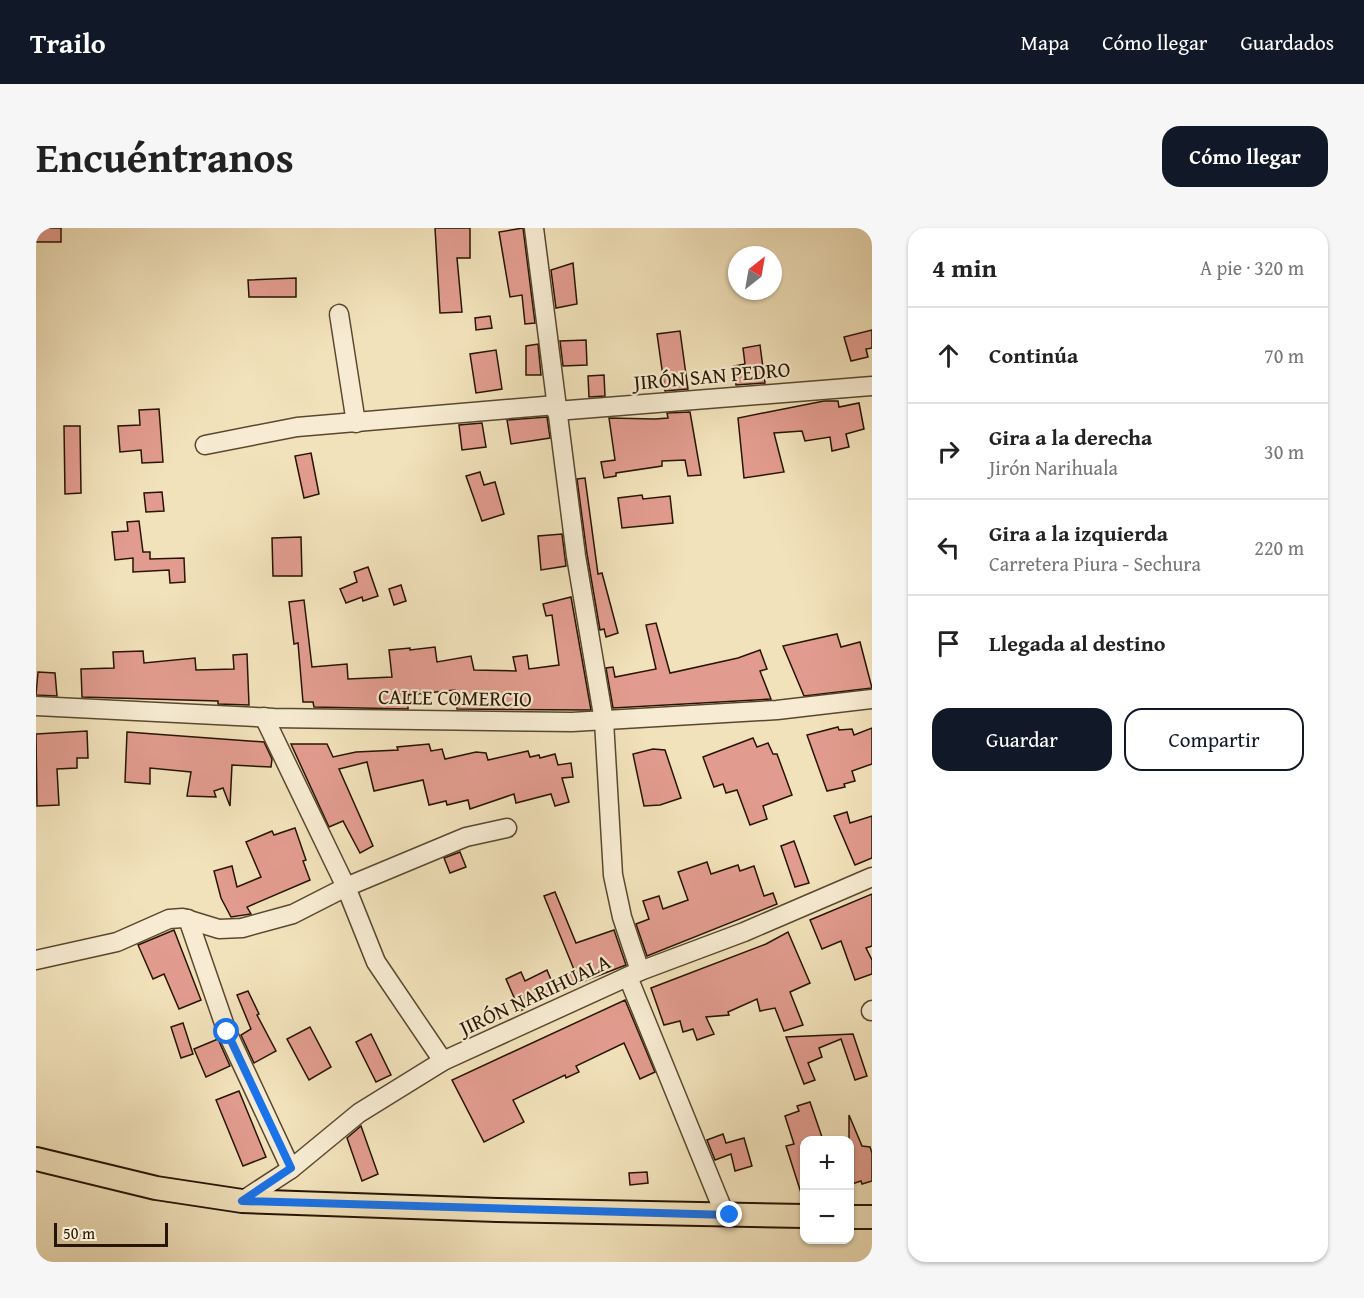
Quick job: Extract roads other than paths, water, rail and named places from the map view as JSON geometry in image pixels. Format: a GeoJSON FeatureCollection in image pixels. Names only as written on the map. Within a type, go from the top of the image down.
{"type":"FeatureCollection","features":[{"type":"Feature","properties":{"kind":"main road"},"geometry":{"type":"LineString","coordinates":[[36,1159],[156,1188],[242,1201],[800,1216]]}},
{"type":"Feature","properties":{"kind":"main road"},"geometry":{"type":"LineString","coordinates":[[854,1217],[872,1218]]}},
{"type":"Feature","properties":{"kind":"street"},"geometry":{"type":"LineString","coordinates":[[534,228],[576,556],[604,721],[613,875],[634,974],[725,1215]]}},
{"type":"Feature","properties":{"kind":"street"},"geometry":{"type":"LineString","coordinates":[[339,314],[356,423]]}},
{"type":"Feature","properties":{"kind":"street","name":"JIRÓN SAN PEDRO"},"geometry":{"type":"LineString","coordinates":[[205,445],[297,428],[872,386]]}},
{"type":"Feature","properties":{"kind":"street","name":"CALLE COMERCIO"},"geometry":{"type":"LineString","coordinates":[[36,706],[264,717],[604,721],[797,708],[872,699]]}},
{"type":"Feature","properties":{"kind":"street"},"geometry":{"type":"LineString","coordinates":[[264,717],[346,887],[376,962],[444,1061]]}},
{"type":"Feature","properties":{"kind":"street"},"geometry":{"type":"LineString","coordinates":[[36,960],[117,942],[169,919],[188,919],[219,929],[242,928],[293,914],[346,887],[466,837],[507,828]]}},
{"type":"Feature","properties":{"kind":"street","name":"JIRÓN NARIHUALA"},"geometry":{"type":"LineString","coordinates":[[242,1201],[291,1168],[359,1113],[444,1061],[634,974],[744,932],[872,877]]}},
{"type":"Feature","properties":{"kind":"street"},"geometry":{"type":"LineString","coordinates":[[188,919],[227,1032],[291,1168]]}}]}
